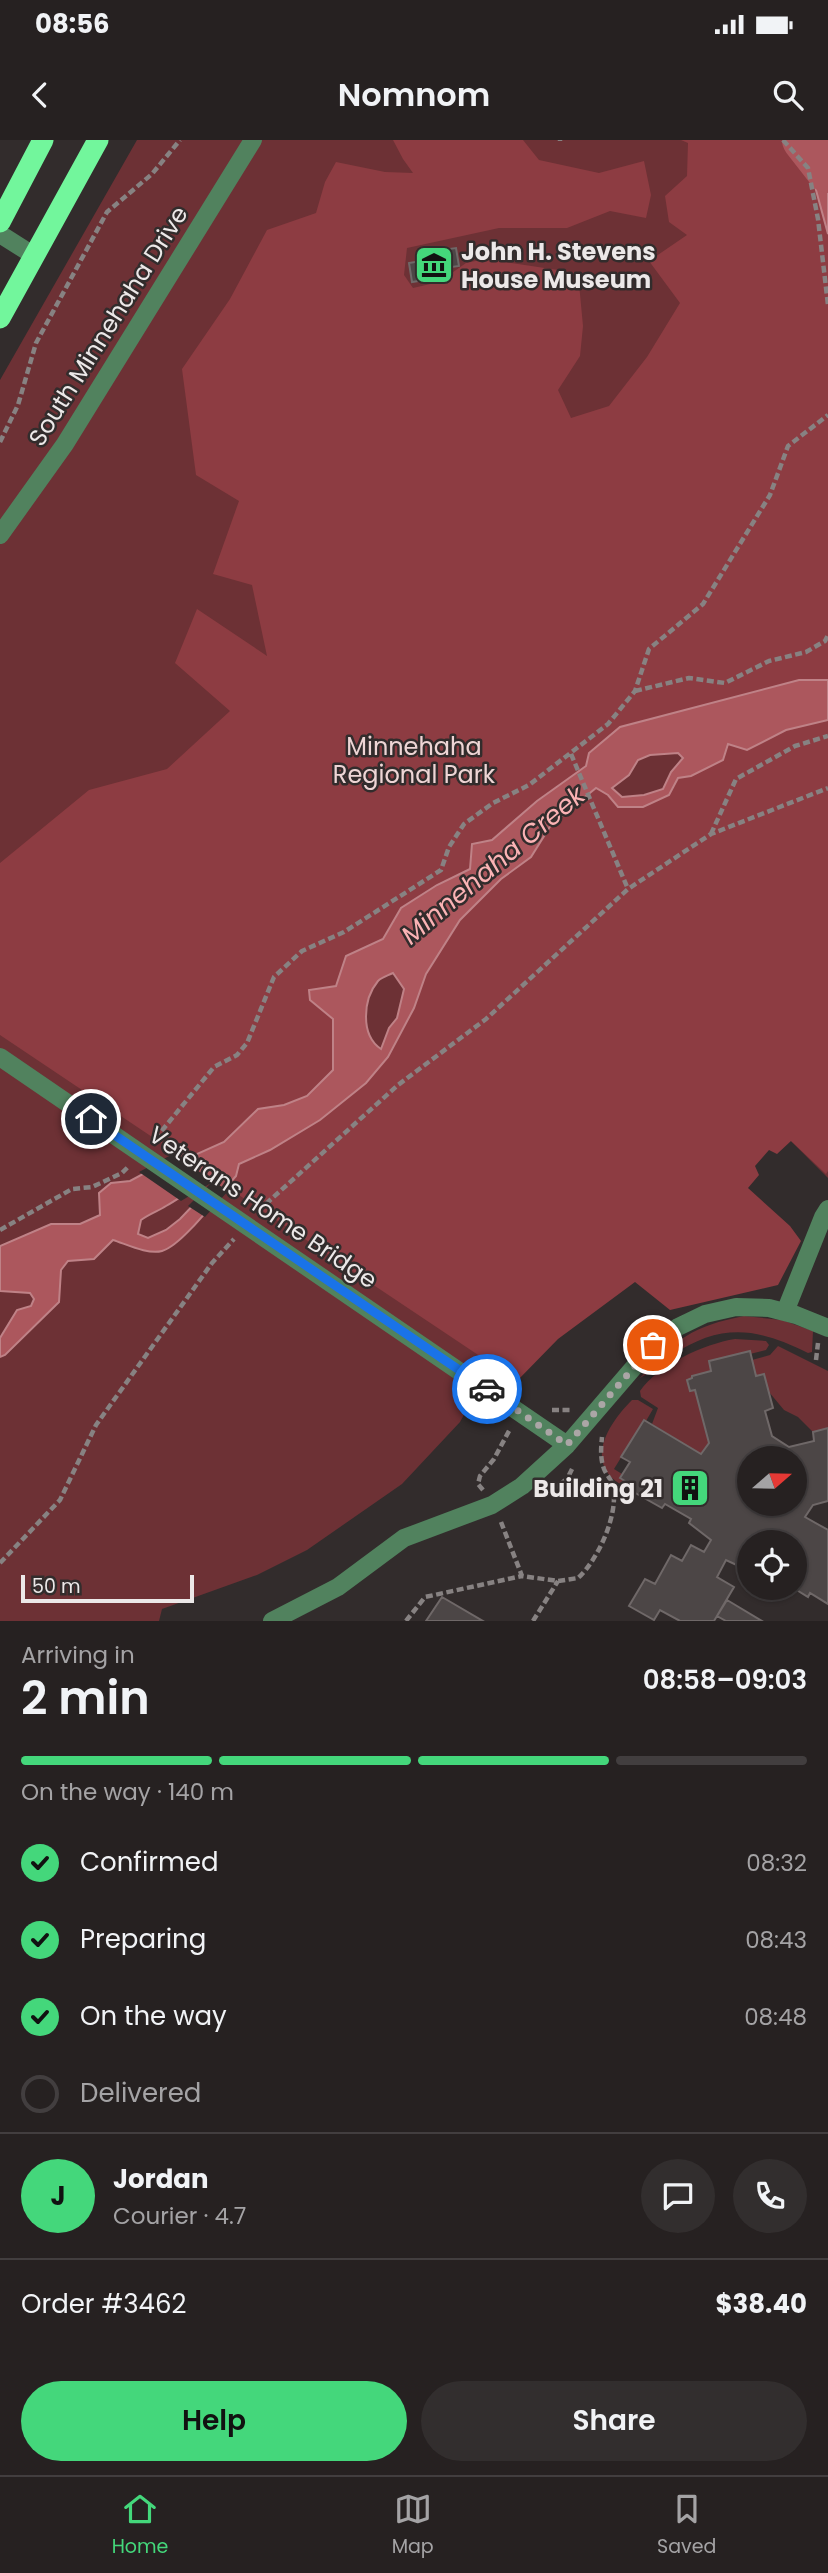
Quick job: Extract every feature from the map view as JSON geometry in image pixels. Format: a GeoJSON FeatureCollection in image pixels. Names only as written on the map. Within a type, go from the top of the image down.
{"type":"FeatureCollection","features":[{"type":"Feature","properties":{"kind":"highway"},"geometry":{"type":"LineString","coordinates":[[0,222],[43,140]]}},
{"type":"Feature","properties":{"kind":"highway"},"geometry":{"type":"LineString","coordinates":[[0,318],[98,140]]}},
{"type":"Feature","properties":{"kind":"street","name":"South Minnehaha Drive"},"geometry":{"type":"LineString","coordinates":[[0,535],[65,444],[253,140]]}},
{"type":"Feature","properties":{"kind":"street"},"geometry":{"type":"LineString","coordinates":[[0,234],[33,255]]}},
{"type":"Feature","properties":{"kind":"street","name":"Veterans Home Bridge"},"geometry":{"type":"LineString","coordinates":[[0,1057],[567,1445]]}},
{"type":"Feature","properties":{"kind":"street"},"geometry":{"type":"LineString","coordinates":[[785,1312],[828,1209]]}},
{"type":"Feature","properties":{"kind":"street"},"geometry":{"type":"LineString","coordinates":[[272,1621],[338,1587],[404,1538],[492,1505],[522,1486],[567,1445],[653,1345],[678,1327],[705,1314],[736,1307],[769,1308],[821,1323],[828,1328]]}},
{"type":"Feature","properties":{"kind":"path"},"geometry":{"type":"LineString","coordinates":[[0,442],[18,405],[36,343],[107,212],[152,174],[180,140]]}},
{"type":"Feature","properties":{"kind":"path"},"geometry":{"type":"LineString","coordinates":[[783,140],[808,168],[818,219],[828,305]]}},
{"type":"Feature","properties":{"kind":"path"},"geometry":{"type":"LineString","coordinates":[[151,1143],[214,1068],[237,1055],[247,1043],[274,977],[302,951],[344,932],[417,888],[441,870],[449,847],[464,824],[493,803],[529,785],[608,724],[635,691],[649,649],[703,604],[771,495],[788,446],[828,415]]}},
{"type":"Feature","properties":{"kind":"path"},"geometry":{"type":"LineString","coordinates":[[635,691],[689,678],[725,683],[769,661],[806,652],[825,641],[828,635]]}},
{"type":"Feature","properties":{"kind":"path"},"geometry":{"type":"LineString","coordinates":[[711,834],[736,779],[795,746],[828,736]]}},
{"type":"Feature","properties":{"kind":"path"},"geometry":{"type":"LineString","coordinates":[[571,754],[628,888]]}},
{"type":"Feature","properties":{"kind":"path"},"geometry":{"type":"LineString","coordinates":[[254,1215],[398,1085],[486,1020],[628,888],[711,834],[828,788]]}},
{"type":"Feature","properties":{"kind":"path"},"geometry":{"type":"LineString","coordinates":[[0,1230],[72,1189],[92,1187],[122,1173],[132,1163]]}},
{"type":"Feature","properties":{"kind":"path"},"geometry":{"type":"LineString","coordinates":[[0,1563],[60,1500],[96,1424],[212,1263],[238,1235]]}},
{"type":"Feature","properties":{"kind":"path"},"geometry":{"type":"LineString","coordinates":[[550,1410],[572,1410],[581,1406]]}},
{"type":"Feature","properties":{"kind":"path"},"geometry":{"type":"LineString","coordinates":[[520,1412],[494,1459],[480,1476],[478,1484],[503,1526],[522,1576]]}},
{"type":"Feature","properties":{"kind":"path"},"geometry":{"type":"LineString","coordinates":[[406,1621],[425,1597],[522,1576],[558,1581],[578,1578],[585,1572],[597,1553],[611,1520],[612,1484],[600,1455],[602,1432]]}},
{"type":"Feature","properties":{"kind":"path"},"geometry":{"type":"LineString","coordinates":[[533,1621],[558,1581]]}},
{"type":"Feature","properties":{"kind":"green space","name":"Minnehaha Regional Park"},"geometry":{"type":"Polygon","coordinates":[[[137,140],[828,140],[828,1178],[791,1141],[772,1140],[499,1351],[460,1422],[402,1484],[307,1550],[257,1575],[162,1609],[159,1621],[0,1621],[0,380],[137,140]]]}},
{"type":"Feature","properties":{"kind":"green space"},"geometry":{"type":"Polygon","coordinates":[[[393,140],[523,140],[539,160],[599,173],[644,161],[651,195],[646,218],[610,211],[567,228],[499,228],[407,248],[404,275],[413,288],[439,282],[466,263],[485,259],[578,273],[583,326],[580,356],[558,390],[571,418],[609,406],[647,357],[680,303],[649,261],[687,235],[669,222],[665,196],[687,176],[688,143],[681,140],[799,140],[810,168],[828,234],[828,680],[799,680],[620,727],[586,766],[537,801],[492,840],[472,844],[470,869],[437,885],[401,908],[383,939],[346,956],[336,986],[310,1000],[333,1019],[333,1070],[307,1097],[284,1105],[258,1109],[224,1142],[195,1155],[184,1152],[179,1155],[0,1035],[0,863],[89,790],[167,769],[230,711],[175,663],[197,609],[267,656],[252,585],[213,574],[239,501],[196,475],[182,369],[230,299],[267,230],[316,213],[325,182],[336,162],[385,172],[413,173],[393,140]]]}},
{"type":"Feature","properties":{"kind":"green space"},"geometry":{"type":"Polygon","coordinates":[[[828,720],[828,1171],[826,1174],[791,1141],[777,1154],[769,1150],[755,1166],[759,1175],[748,1188],[790,1226],[801,1241],[778,1285],[670,1310],[635,1282],[558,1339],[517,1381],[227,1187],[236,1176],[239,1164],[270,1150],[320,1120],[366,1083],[388,1057],[414,1008],[426,974],[460,920],[501,879],[531,857],[551,825],[597,788],[608,795],[618,807],[669,795],[678,778],[691,776],[728,744],[747,750],[786,730],[828,720]]]}},
{"type":"Feature","properties":{"kind":"green space"},"geometry":{"type":"Polygon","coordinates":[[[744,1316],[782,1320],[813,1331],[812,1352],[808,1353],[756,1334],[723,1334],[689,1345],[640,1378],[664,1353],[686,1336],[711,1324],[744,1316]]]}},
{"type":"Feature","properties":{"kind":"green space"},"geometry":{"type":"Polygon","coordinates":[[[735,1339],[766,1341],[769,1345],[766,1350],[750,1354],[749,1351],[709,1361],[711,1371],[687,1380],[690,1391],[695,1390],[709,1443],[701,1454],[652,1424],[658,1408],[641,1397],[640,1391],[670,1364],[696,1351],[735,1339]]]}},
{"type":"Feature","properties":{"kind":"green space"},"geometry":{"type":"Polygon","coordinates":[[[778,1346],[828,1371],[828,1428],[813,1432],[798,1417],[784,1410],[769,1392],[764,1374],[756,1376],[752,1360],[770,1355],[778,1346]]]}},
{"type":"Feature","properties":{"kind":"green space"},"geometry":{"type":"Polygon","coordinates":[[[632,1400],[638,1400],[653,1409],[614,1469],[622,1474],[620,1479],[633,1486],[630,1490],[612,1478],[602,1458],[606,1436],[611,1426],[632,1400]]]}},
{"type":"Feature","properties":{"kind":"water"},"geometry":{"type":"Polygon","coordinates":[[[799,140],[820,140],[819,155],[828,172],[828,234],[810,168],[799,140]]]}},
{"type":"Feature","properties":{"kind":"water","name":"Minnehaha Creek"},"geometry":{"type":"Polygon","coordinates":[[[799,680],[828,680],[828,720],[786,730],[747,750],[728,744],[723,760],[691,776],[678,778],[669,795],[643,807],[618,807],[608,795],[596,788],[551,825],[531,857],[501,879],[460,920],[426,974],[414,1008],[388,1057],[366,1083],[320,1120],[270,1150],[239,1164],[236,1176],[171,1247],[150,1252],[113,1240],[94,1259],[68,1261],[61,1270],[59,1302],[0,1357],[0,1338],[17,1310],[31,1306],[34,1299],[30,1293],[0,1291],[0,1246],[51,1224],[80,1224],[100,1215],[99,1193],[111,1183],[130,1181],[184,1152],[195,1155],[224,1142],[258,1109],[284,1105],[307,1096],[333,1070],[333,1019],[310,1000],[309,990],[336,986],[346,956],[383,939],[401,908],[437,885],[470,869],[472,844],[492,840],[537,801],[586,766],[589,753],[620,727],[799,680]],[[678,753],[650,755],[638,760],[629,775],[612,788],[622,797],[644,795],[663,789],[671,772],[683,758],[678,753]],[[393,973],[378,981],[369,997],[366,1016],[370,1035],[381,1049],[389,1028],[397,1018],[404,989],[393,973]],[[222,1175],[141,1220],[138,1234],[148,1238],[166,1230],[222,1175]]]}},
{"type":"Feature","properties":{"kind":"pier"},"geometry":{"type":"Polygon","coordinates":[[[173,1154],[228,1191],[205,1217],[188,1206],[211,1183],[181,1201],[139,1172],[173,1154]]]}},
{"type":"Feature","properties":{"kind":"building","name":"John H. Stevens House Museum"},"geometry":{"type":"Polygon","coordinates":[[[456,248],[459,266],[430,270],[431,279],[412,282],[409,263],[421,261],[420,253],[456,248]]]}},
{"type":"Feature","properties":{"kind":"building","name":"Building 21"},"geometry":{"type":"Polygon","coordinates":[[[750,1351],[756,1376],[764,1374],[773,1408],[765,1411],[772,1436],[787,1446],[737,1446],[737,1516],[806,1516],[828,1530],[828,1604],[810,1593],[807,1596],[807,1530],[737,1530],[737,1565],[726,1560],[717,1577],[734,1587],[714,1621],[680,1621],[660,1610],[654,1620],[629,1606],[645,1579],[655,1584],[671,1555],[682,1561],[691,1545],[704,1552],[711,1540],[689,1523],[691,1519],[665,1504],[662,1508],[630,1490],[633,1486],[620,1478],[630,1462],[621,1457],[644,1420],[701,1454],[709,1443],[695,1390],[690,1391],[687,1380],[711,1371],[709,1361],[750,1351]]]}},
{"type":"Feature","properties":{"kind":"building","name":"Building 21"},"geometry":{"type":"Polygon","coordinates":[[[828,1428],[828,1501],[813,1505],[807,1514],[807,1446],[793,1446],[814,1441],[813,1432],[828,1428]]]}},
{"type":"Feature","properties":{"kind":"building"},"geometry":{"type":"Polygon","coordinates":[[[442,1597],[483,1621],[426,1621],[442,1597]]]}},
{"type":"Feature","properties":{"kind":"building"},"geometry":{"type":"Polygon","coordinates":[[[727,1600],[762,1621],[726,1621],[717,1616],[727,1600]]]}},
{"type":"Feature","properties":{"kind":"waterway","name":"Minnehaha Creek"},"geometry":{"type":"LineString","coordinates":[[803,140],[828,172]]}},
{"type":"Feature","properties":{"kind":"way so far"},"geometry":{"type":"LineString","coordinates":[[487,1389],[567,1445],[653,1345]]}},
{"type":"Feature","properties":{"kind":"place","name":"John H. Stevens House Museum"},"geometry":{"type":"Point","coordinates":[434,265]}},
{"type":"Feature","properties":{"kind":"place","name":"Building 21"},"geometry":{"type":"Point","coordinates":[690,1488]}},
{"type":"Feature","properties":{"kind":"route"},"geometry":{"type":"LineString","coordinates":[[91,1119],[487,1389]]}}]}
